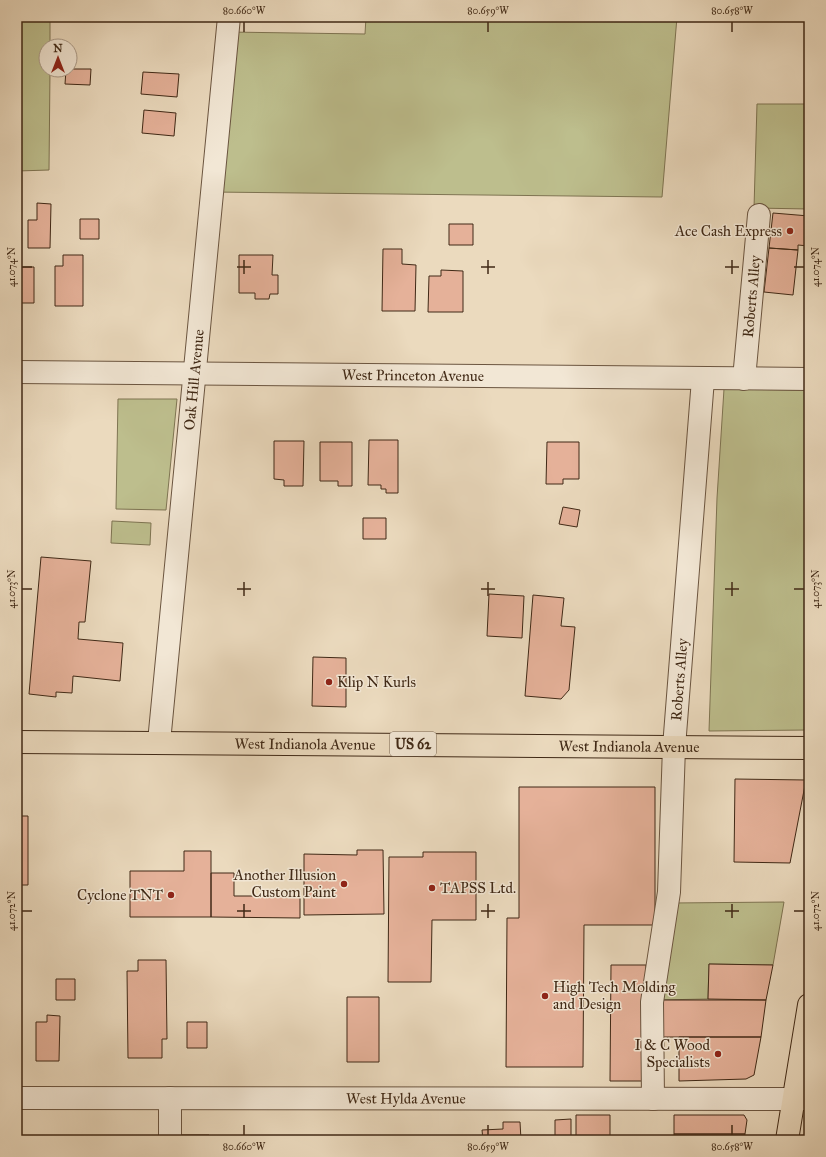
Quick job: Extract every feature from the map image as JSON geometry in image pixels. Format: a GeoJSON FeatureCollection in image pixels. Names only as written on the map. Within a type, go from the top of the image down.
{"type":"FeatureCollection","features":[{"type":"Feature","properties":{"kind":"main road","name":"West Indianola Avenue"},"geometry":{"type":"LineString","coordinates":[[17,742],[809,748]]}},
{"type":"Feature","properties":{"kind":"main road"},"geometry":{"type":"LineString","coordinates":[[787,1140],[802,1099],[809,1005]]}},
{"type":"Feature","properties":{"kind":"street","name":"Oak Hill Avenue"},"geometry":{"type":"LineString","coordinates":[[159,742],[229,17]]}},
{"type":"Feature","properties":{"kind":"street","name":"Roberts Alley"},"geometry":{"type":"LineString","coordinates":[[744,379],[759,215]]}},
{"type":"Feature","properties":{"kind":"street","name":"West Princeton Avenue"},"geometry":{"type":"LineString","coordinates":[[17,372],[809,379]]}},
{"type":"Feature","properties":{"kind":"street","name":"Roberts Alley"},"geometry":{"type":"LineString","coordinates":[[653,1099],[652,1002],[669,892],[674,747],[703,379]]}},
{"type":"Feature","properties":{"kind":"street","name":"West Hylda Avenue"},"geometry":{"type":"LineString","coordinates":[[17,1098],[802,1099]]}},
{"type":"Feature","properties":{"kind":"street"},"geometry":{"type":"LineString","coordinates":[[170,1098],[170,1140]]}},
{"type":"Feature","properties":{"kind":"green space"},"geometry":{"type":"Polygon","coordinates":[[[17,17],[50,17],[50,38],[38,38],[38,78],[50,78],[49,170],[17,171],[17,17]]]}},
{"type":"Feature","properties":{"kind":"green space"},"geometry":{"type":"Polygon","coordinates":[[[366,17],[677,17],[662,197],[212,192],[227,32],[365,34],[366,17]]]}},
{"type":"Feature","properties":{"kind":"green space"},"geometry":{"type":"Polygon","coordinates":[[[757,104],[809,104],[809,209],[754,208],[757,104]]]}},
{"type":"Feature","properties":{"kind":"green space"},"geometry":{"type":"Polygon","coordinates":[[[724,389],[809,390],[809,730],[709,731],[717,498],[724,389]]]}},
{"type":"Feature","properties":{"kind":"green space"},"geometry":{"type":"Polygon","coordinates":[[[118,399],[177,399],[166,510],[116,509],[118,399]]]}},
{"type":"Feature","properties":{"kind":"green space"},"geometry":{"type":"Polygon","coordinates":[[[112,521],[151,523],[150,545],[111,543],[112,521]]]}},
{"type":"Feature","properties":{"kind":"green space"},"geometry":{"type":"Polygon","coordinates":[[[784,902],[773,965],[709,964],[708,999],[657,1000],[672,903],[784,902]]]}},
{"type":"Feature","properties":{"kind":"building"},"geometry":{"type":"Polygon","coordinates":[[[78,69],[91,69],[90,85],[65,84],[65,78],[78,78],[78,69]]]}},
{"type":"Feature","properties":{"kind":"building"},"geometry":{"type":"Polygon","coordinates":[[[143,72],[179,74],[177,97],[141,94],[143,72]]]}},
{"type":"Feature","properties":{"kind":"building"},"geometry":{"type":"Polygon","coordinates":[[[144,110],[176,113],[174,136],[142,133],[144,110]]]}},
{"type":"Feature","properties":{"kind":"building"},"geometry":{"type":"Polygon","coordinates":[[[37,203],[51,204],[50,248],[28,248],[28,220],[37,220],[37,203]]]}},
{"type":"Feature","properties":{"kind":"building","name":"Ace Cash Express"},"geometry":{"type":"Polygon","coordinates":[[[773,213],[809,216],[809,246],[798,245],[798,250],[769,248],[773,213]]]}},
{"type":"Feature","properties":{"kind":"building"},"geometry":{"type":"Polygon","coordinates":[[[80,219],[99,219],[99,239],[80,239],[80,219]]]}},
{"type":"Feature","properties":{"kind":"building"},"geometry":{"type":"Polygon","coordinates":[[[449,224],[473,224],[473,245],[449,245],[449,224]]]}},
{"type":"Feature","properties":{"kind":"building"},"geometry":{"type":"Polygon","coordinates":[[[769,248],[798,250],[793,295],[764,292],[769,248]]]}},
{"type":"Feature","properties":{"kind":"building"},"geometry":{"type":"Polygon","coordinates":[[[383,249],[402,249],[402,264],[416,265],[415,311],[382,311],[383,249]]]}},
{"type":"Feature","properties":{"kind":"building"},"geometry":{"type":"Polygon","coordinates":[[[63,255],[83,255],[83,306],[55,306],[55,266],[63,266],[63,255]]]}},
{"type":"Feature","properties":{"kind":"building"},"geometry":{"type":"Polygon","coordinates":[[[239,255],[273,255],[272,275],[278,275],[278,294],[270,294],[269,299],[255,299],[255,293],[239,293],[239,255]]]}},
{"type":"Feature","properties":{"kind":"building"},"geometry":{"type":"Polygon","coordinates":[[[17,267],[34,267],[34,303],[17,303],[17,267]]]}},
{"type":"Feature","properties":{"kind":"building"},"geometry":{"type":"Polygon","coordinates":[[[441,270],[463,271],[463,312],[428,312],[429,276],[441,276],[441,270]]]}},
{"type":"Feature","properties":{"kind":"building"},"geometry":{"type":"Polygon","coordinates":[[[369,440],[398,440],[398,493],[386,493],[386,489],[381,489],[381,485],[368,485],[369,440]]]}},
{"type":"Feature","properties":{"kind":"building"},"geometry":{"type":"Polygon","coordinates":[[[274,441],[304,441],[303,486],[284,486],[284,480],[274,479],[274,441]]]}},
{"type":"Feature","properties":{"kind":"building"},"geometry":{"type":"Polygon","coordinates":[[[320,442],[352,442],[352,486],[338,486],[338,481],[320,481],[320,442]]]}},
{"type":"Feature","properties":{"kind":"building"},"geometry":{"type":"Polygon","coordinates":[[[547,442],[579,442],[579,479],[563,479],[563,484],[546,484],[547,442]]]}},
{"type":"Feature","properties":{"kind":"building"},"geometry":{"type":"Polygon","coordinates":[[[563,507],[580,510],[577,527],[559,524],[563,507]]]}},
{"type":"Feature","properties":{"kind":"building"},"geometry":{"type":"Polygon","coordinates":[[[363,518],[386,518],[386,539],[363,539],[363,518]]]}},
{"type":"Feature","properties":{"kind":"building"},"geometry":{"type":"Polygon","coordinates":[[[41,557],[91,561],[85,622],[79,622],[78,639],[123,643],[120,681],[73,676],[72,693],[56,692],[56,697],[29,694],[41,557]]]}},
{"type":"Feature","properties":{"kind":"building"},"geometry":{"type":"Polygon","coordinates":[[[489,594],[524,596],[522,638],[487,636],[489,594]]]}},
{"type":"Feature","properties":{"kind":"building"},"geometry":{"type":"Polygon","coordinates":[[[533,595],[564,598],[561,626],[575,627],[569,690],[561,699],[525,696],[533,595]]]}},
{"type":"Feature","properties":{"kind":"building","name":"Klip N Kurls"},"geometry":{"type":"Polygon","coordinates":[[[313,657],[346,658],[346,707],[312,706],[313,657]]]}},
{"type":"Feature","properties":{"kind":"building"},"geometry":{"type":"Polygon","coordinates":[[[735,779],[806,780],[790,863],[734,862],[735,779]]]}},
{"type":"Feature","properties":{"kind":"building","name":"High Tech Molding and Design"},"geometry":{"type":"Polygon","coordinates":[[[519,787],[655,787],[655,925],[584,925],[583,1067],[506,1067],[507,918],[519,918],[519,787]]]}},
{"type":"Feature","properties":{"kind":"building"},"geometry":{"type":"Polygon","coordinates":[[[17,816],[28,816],[28,885],[17,885],[17,816]]]}},
{"type":"Feature","properties":{"kind":"building","name":"Another Illusion Custom Paint"},"geometry":{"type":"Polygon","coordinates":[[[357,850],[383,850],[384,914],[304,915],[304,854],[357,855],[357,850]]]}},
{"type":"Feature","properties":{"kind":"building","name":"Cyclone TNT"},"geometry":{"type":"Polygon","coordinates":[[[184,851],[211,851],[211,917],[130,917],[130,871],[184,871],[184,851]]]}},
{"type":"Feature","properties":{"kind":"building","name":"TAPSS Ltd."},"geometry":{"type":"Polygon","coordinates":[[[423,852],[476,852],[476,920],[432,920],[431,982],[388,982],[389,857],[423,857],[423,852]]]}},
{"type":"Feature","properties":{"kind":"building"},"geometry":{"type":"Polygon","coordinates":[[[211,873],[234,873],[234,896],[300,896],[300,918],[211,917],[211,873]]]}},
{"type":"Feature","properties":{"kind":"building"},"geometry":{"type":"Polygon","coordinates":[[[138,960],[166,960],[167,1039],[162,1039],[162,1058],[128,1058],[127,971],[138,971],[138,960]]]}},
{"type":"Feature","properties":{"kind":"building"},"geometry":{"type":"Polygon","coordinates":[[[709,964],[773,965],[766,1000],[708,999],[709,964]]]}},
{"type":"Feature","properties":{"kind":"building"},"geometry":{"type":"Polygon","coordinates":[[[611,965],[646,965],[645,1081],[610,1081],[611,965]]]}},
{"type":"Feature","properties":{"kind":"building"},"geometry":{"type":"Polygon","coordinates":[[[56,979],[75,979],[75,1000],[56,1000],[56,979]]]}},
{"type":"Feature","properties":{"kind":"building"},"geometry":{"type":"Polygon","coordinates":[[[347,997],[379,997],[379,1062],[347,1062],[347,997]]]}},
{"type":"Feature","properties":{"kind":"building"},"geometry":{"type":"Polygon","coordinates":[[[657,1000],[766,1000],[761,1037],[657,1037],[657,1000]]]}},
{"type":"Feature","properties":{"kind":"building"},"geometry":{"type":"Polygon","coordinates":[[[47,1015],[60,1016],[59,1061],[36,1061],[36,1022],[47,1022],[47,1015]]]}},
{"type":"Feature","properties":{"kind":"building"},"geometry":{"type":"Polygon","coordinates":[[[187,1022],[207,1022],[207,1048],[187,1048],[187,1022]]]}},
{"type":"Feature","properties":{"kind":"building","name":"I & C Wood Specialists"},"geometry":{"type":"Polygon","coordinates":[[[679,1037],[761,1037],[754,1075],[746,1079],[679,1081],[679,1037]]]}},
{"type":"Feature","properties":{"kind":"building"},"geometry":{"type":"Polygon","coordinates":[[[576,1115],[610,1115],[610,1140],[576,1140],[576,1115]]]}},
{"type":"Feature","properties":{"kind":"building"},"geometry":{"type":"Polygon","coordinates":[[[674,1115],[744,1115],[747,1120],[745,1134],[674,1134],[674,1115]]]}},
{"type":"Feature","properties":{"kind":"building"},"geometry":{"type":"Polygon","coordinates":[[[571,1119],[571,1140],[555,1140],[555,1120],[571,1119]]]}},
{"type":"Feature","properties":{"kind":"building"},"geometry":{"type":"Polygon","coordinates":[[[503,1122],[520,1122],[521,1140],[483,1140],[482,1130],[503,1129],[503,1122]]]}},
{"type":"Feature","properties":{"kind":"building"},"geometry":{"type":"Polygon","coordinates":[[[674,1134],[745,1134],[744,1140],[674,1140],[674,1134]]]}},
{"type":"Feature","properties":{"kind":"building"},"geometry":{"type":"Polygon","coordinates":[[[178,1135],[209,1135],[209,1140],[178,1140],[178,1135]]]}},
{"type":"Feature","properties":{"kind":"building"},"geometry":{"type":"Polygon","coordinates":[[[128,1136],[143,1136],[143,1140],[128,1140],[128,1136]]]}},
{"type":"Feature","properties":{"kind":"place","name":"Ace Cash Express"},"geometry":{"type":"Point","coordinates":[790,231]}},
{"type":"Feature","properties":{"kind":"place","name":"Klip N Kurls"},"geometry":{"type":"Point","coordinates":[329,682]}},
{"type":"Feature","properties":{"kind":"place","name":"Another Illusion Custom Paint"},"geometry":{"type":"Point","coordinates":[344,884]}},
{"type":"Feature","properties":{"kind":"place","name":"TAPSS Ltd."},"geometry":{"type":"Point","coordinates":[432,888]}},
{"type":"Feature","properties":{"kind":"place","name":"Cyclone TNT"},"geometry":{"type":"Point","coordinates":[171,895]}},
{"type":"Feature","properties":{"kind":"place","name":"High Tech Molding and Design"},"geometry":{"type":"Point","coordinates":[545,996]}},
{"type":"Feature","properties":{"kind":"place","name":"I & C Wood Specialists"},"geometry":{"type":"Point","coordinates":[718,1054]}}]}
